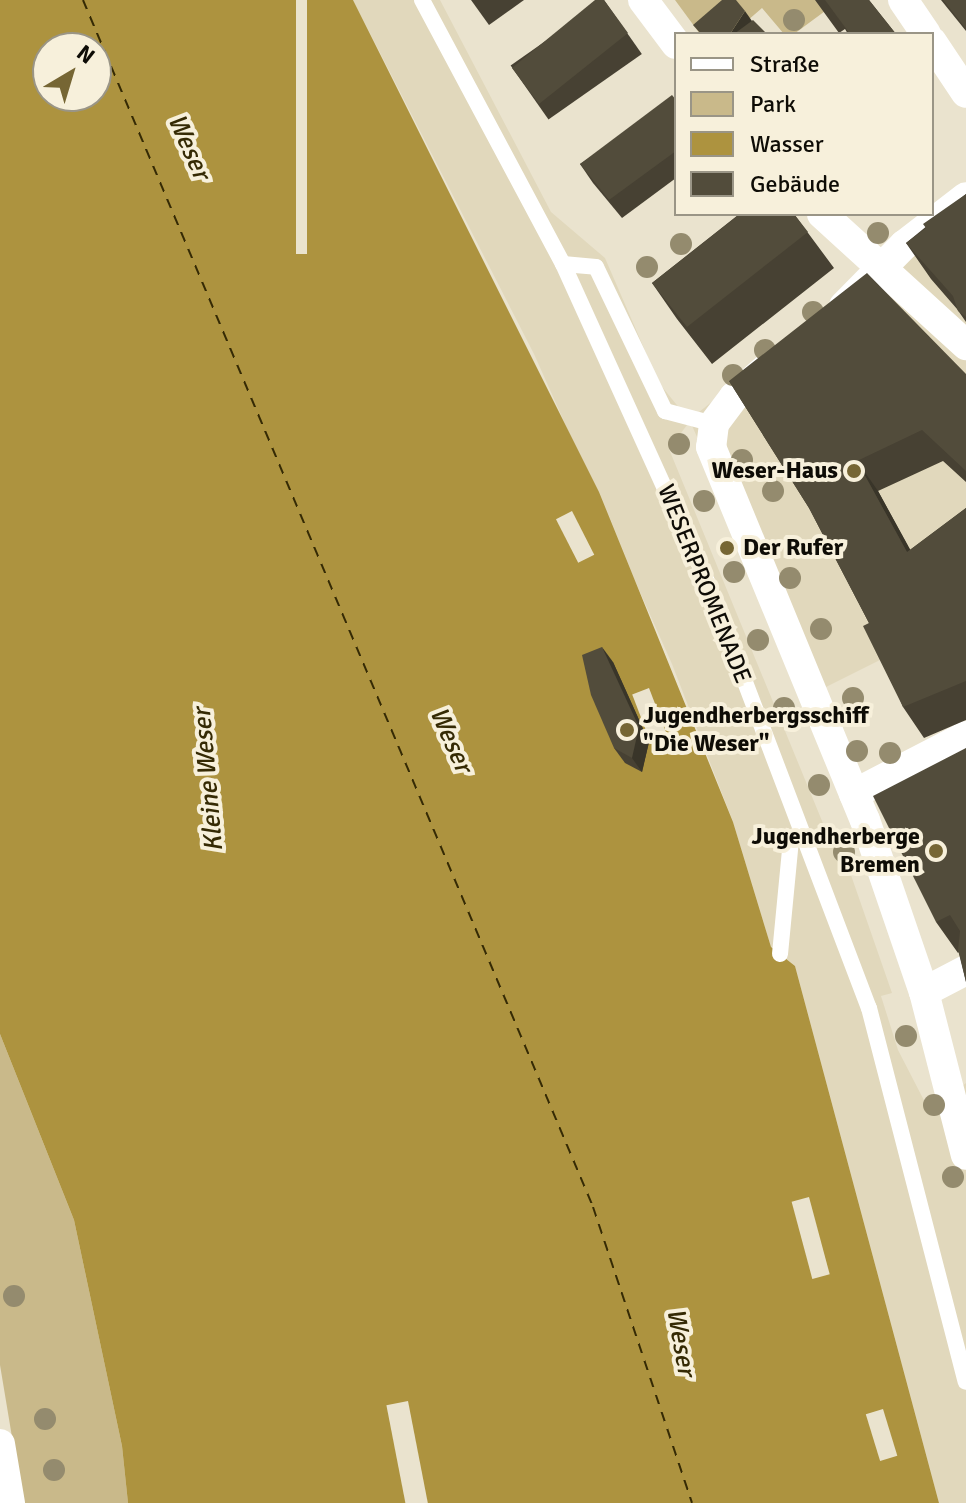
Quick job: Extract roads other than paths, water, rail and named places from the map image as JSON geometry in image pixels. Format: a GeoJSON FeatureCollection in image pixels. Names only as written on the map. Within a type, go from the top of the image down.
{"type":"FeatureCollection","features":[{"type":"Feature","properties":{"kind":"street"},"geometry":{"type":"LineString","coordinates":[[643,0],[674,41]]}},
{"type":"Feature","properties":{"kind":"street"},"geometry":{"type":"LineString","coordinates":[[903,0],[925,32]]}},
{"type":"Feature","properties":{"kind":"street"},"geometry":{"type":"LineString","coordinates":[[934,45],[966,93]]}},
{"type":"Feature","properties":{"kind":"street"},"geometry":{"type":"LineString","coordinates":[[822,324],[881,267],[966,197]]}},
{"type":"Feature","properties":{"kind":"street"},"geometry":{"type":"LineString","coordinates":[[824,216],[966,345]]}},
{"type":"Feature","properties":{"kind":"street"},"geometry":{"type":"LineString","coordinates":[[788,351],[734,397],[714,424],[711,447],[720,479],[854,794],[924,992],[966,1155]]}},
{"type":"Feature","properties":{"kind":"street"},"geometry":{"type":"LineString","coordinates":[[854,794],[954,742]]}},
{"type":"Feature","properties":{"kind":"street"},"geometry":{"type":"LineString","coordinates":[[924,992],[966,970]]}},
{"type":"Feature","properties":{"kind":"street"},"geometry":{"type":"LineString","coordinates":[[0,1444],[10,1503]]}},
{"type":"Feature","properties":{"kind":"lane","name":"WESERPROMENADE"},"geometry":{"type":"LineString","coordinates":[[422,0],[563,264],[707,582],[869,1008],[966,1382]]}},
{"type":"Feature","properties":{"kind":"lane"},"geometry":{"type":"LineString","coordinates":[[563,264],[596,267],[665,411],[714,424]]}},
{"type":"Feature","properties":{"kind":"lane"},"geometry":{"type":"LineString","coordinates":[[780,954],[791,840],[803,836]]}},
{"type":"Feature","properties":{"kind":"water"},"geometry":{"type":"Polygon","coordinates":[[[0,0],[353,0],[599,492],[733,822],[771,947],[795,966],[939,1503],[128,1503],[122,1446],[74,1220],[0,1034],[0,0]]]}},
{"type":"Feature","properties":{"kind":"place","name":"Weser-Haus"},"geometry":{"type":"Point","coordinates":[854,471]}},
{"type":"Feature","properties":{"kind":"place","name":"Der Rufer"},"geometry":{"type":"Point","coordinates":[727,548]}},
{"type":"Feature","properties":{"kind":"place","name":"Jugendherbergsschiff \"Die Weser\""},"geometry":{"type":"Point","coordinates":[627,730]}},
{"type":"Feature","properties":{"kind":"place","name":"Jugendherberge Bremen"},"geometry":{"type":"Point","coordinates":[936,851]}},
{"type":"Feature","properties":{"kind":"water label","name":"Weser"},"geometry":{"type":"Point","coordinates":[188,147]}},
{"type":"Feature","properties":{"kind":"water label","name":"Weser"},"geometry":{"type":"Point","coordinates":[450,740]}},
{"type":"Feature","properties":{"kind":"water label","name":"Kleine Weser"},"geometry":{"type":"Point","coordinates":[209,780]}},
{"type":"Feature","properties":{"kind":"water label","name":"Weser"},"geometry":{"type":"Point","coordinates":[680,1342]}}]}
